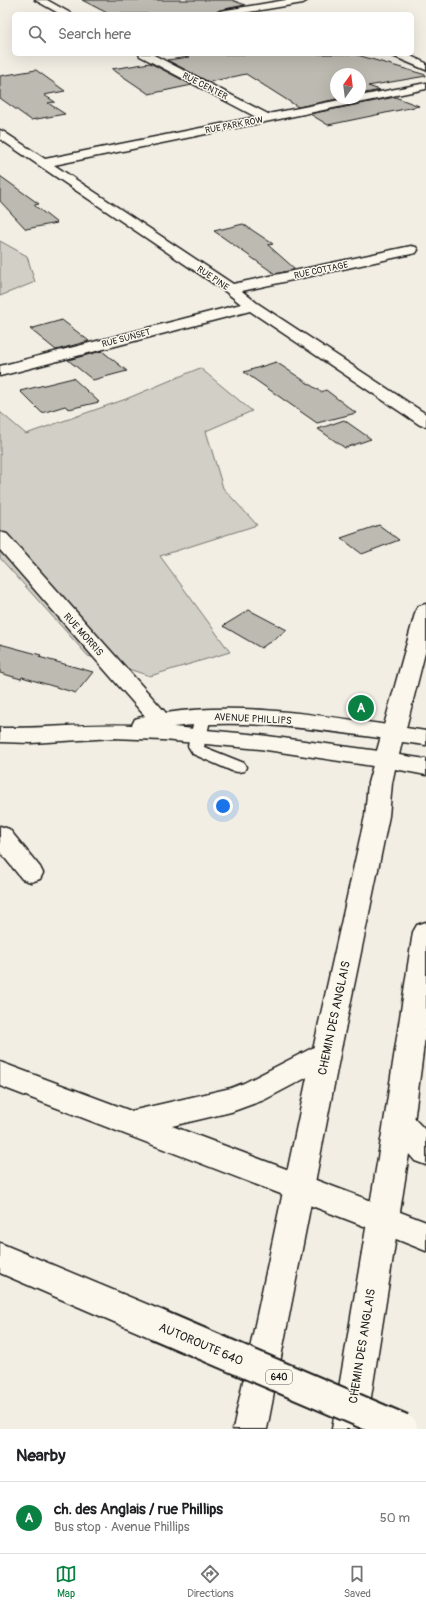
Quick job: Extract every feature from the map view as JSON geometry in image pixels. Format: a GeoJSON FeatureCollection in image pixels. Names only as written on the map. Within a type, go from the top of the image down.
{"type":"FeatureCollection","features":[{"type":"Feature","properties":{"kind":"main road"},"geometry":{"type":"LineString","coordinates":[[40,0],[63,12]]}},
{"type":"Feature","properties":{"kind":"main road"},"geometry":{"type":"LineString","coordinates":[[229,12],[274,2],[303,0]]}},
{"type":"Feature","properties":{"kind":"main road"},"geometry":{"type":"LineString","coordinates":[[274,2],[298,12]]}},
{"type":"Feature","properties":{"kind":"main road","name":"RUE CENTER"},"geometry":{"type":"LineString","coordinates":[[148,56],[267,118]]}},
{"type":"Feature","properties":{"kind":"main road"},"geometry":{"type":"LineString","coordinates":[[402,56],[426,66]]}},
{"type":"Feature","properties":{"kind":"main road","name":"RUE PARK ROW"},"geometry":{"type":"LineString","coordinates":[[43,163],[426,86]]}},
{"type":"Feature","properties":{"kind":"main road","name":"RUE PINE"},"geometry":{"type":"LineString","coordinates":[[0,134],[231,289],[252,306],[426,421]]}},
{"type":"Feature","properties":{"kind":"main road","name":"RUE COTTAGE"},"geometry":{"type":"LineString","coordinates":[[231,289],[411,250]]}},
{"type":"Feature","properties":{"kind":"main road","name":"RUE SUNSET"},"geometry":{"type":"LineString","coordinates":[[0,371],[252,306]]}},
{"type":"Feature","properties":{"kind":"main road","name":"RUE MORRIS"},"geometry":{"type":"LineString","coordinates":[[0,538],[162,727]]}},
{"type":"Feature","properties":{"kind":"main road","name":"CHEMIN DES ANGLAIS"},"geometry":{"type":"LineString","coordinates":[[250,1429],[326,1054],[377,816],[380,783],[426,610]]}},
{"type":"Feature","properties":{"kind":"main road","name":"AVENUE PHILLIPS"},"geometry":{"type":"LineString","coordinates":[[0,735],[31,736],[162,727],[200,726],[273,718],[426,738]]}},
{"type":"Feature","properties":{"kind":"main road","name":"AVENUE PHILLIPS"},"geometry":{"type":"LineString","coordinates":[[200,726],[282,745],[426,767]]}},
{"type":"Feature","properties":{"kind":"main road"},"geometry":{"type":"LineString","coordinates":[[0,835],[31,873]]}},
{"type":"Feature","properties":{"kind":"main road","name":"CHEMIN DES ANGLAIS"},"geometry":{"type":"LineString","coordinates":[[349,1429],[382,1219],[421,995],[426,932]]}},
{"type":"Feature","properties":{"kind":"main road"},"geometry":{"type":"LineString","coordinates":[[130,1124],[231,1100],[254,1092],[326,1054]]}},
{"type":"Feature","properties":{"kind":"main road"},"geometry":{"type":"LineString","coordinates":[[0,1074],[426,1237]]}},
{"type":"Feature","properties":{"kind":"main road"},"geometry":{"type":"LineString","coordinates":[[399,1122],[426,1152]]}},
{"type":"Feature","properties":{"kind":"main road","name":"AUTOROUTE 640"},"geometry":{"type":"LineString","coordinates":[[0,1258],[402,1429]]}},
{"type":"Feature","properties":{"kind":"lane"},"geometry":{"type":"LineString","coordinates":[[200,726],[196,746],[198,750],[238,767]]}},
{"type":"Feature","properties":{"kind":"shaded area"},"geometry":{"type":"Polygon","coordinates":[[[0,241],[27,256],[35,282],[0,296],[0,241]]]}},
{"type":"Feature","properties":{"kind":"shaded area"},"geometry":{"type":"Polygon","coordinates":[[[200,368],[252,411],[206,431],[223,488],[257,525],[160,556],[230,652],[150,676],[88,656],[0,558],[0,412],[26,434],[126,399],[200,368]]]}},
{"type":"Feature","properties":{"kind":"building"},"geometry":{"type":"Polygon","coordinates":[[[82,0],[232,0],[245,5],[220,10],[217,12],[105,12],[82,0]]]}},
{"type":"Feature","properties":{"kind":"building"},"geometry":{"type":"Polygon","coordinates":[[[187,56],[361,56],[426,76],[368,86],[380,90],[366,93],[366,68],[330,68],[330,100],[298,107],[246,74],[209,82],[167,60],[189,57],[187,56]]]}},
{"type":"Feature","properties":{"kind":"building"},"geometry":{"type":"Polygon","coordinates":[[[150,63],[192,85],[149,94],[112,69],[150,63]]]}},
{"type":"Feature","properties":{"kind":"building"},"geometry":{"type":"Polygon","coordinates":[[[36,70],[65,91],[44,95],[55,102],[48,103],[65,114],[31,120],[0,98],[0,76],[36,70]]]}},
{"type":"Feature","properties":{"kind":"building"},"geometry":{"type":"Polygon","coordinates":[[[395,97],[419,106],[328,125],[310,114],[366,104],[395,97]]]}},
{"type":"Feature","properties":{"kind":"building"},"geometry":{"type":"Polygon","coordinates":[[[0,176],[39,204],[34,205],[57,223],[26,229],[0,201],[0,176]]]}},
{"type":"Feature","properties":{"kind":"building"},"geometry":{"type":"Polygon","coordinates":[[[243,224],[273,244],[268,245],[294,268],[293,270],[275,274],[214,231],[243,224]]]}},
{"type":"Feature","properties":{"kind":"building"},"geometry":{"type":"Polygon","coordinates":[[[62,320],[89,341],[56,350],[30,329],[62,320]]]}},
{"type":"Feature","properties":{"kind":"building"},"geometry":{"type":"Polygon","coordinates":[[[102,351],[127,371],[93,380],[68,360],[102,351]]]}},
{"type":"Feature","properties":{"kind":"building"},"geometry":{"type":"Polygon","coordinates":[[[276,362],[321,392],[326,390],[356,413],[317,423],[244,372],[276,362]]]}},
{"type":"Feature","properties":{"kind":"building"},"geometry":{"type":"Polygon","coordinates":[[[73,378],[99,402],[69,409],[65,406],[42,413],[20,391],[73,378]]]}},
{"type":"Feature","properties":{"kind":"building"},"geometry":{"type":"Polygon","coordinates":[[[344,420],[371,439],[345,448],[318,429],[344,420]]]}},
{"type":"Feature","properties":{"kind":"building"},"geometry":{"type":"Polygon","coordinates":[[[379,525],[399,540],[362,554],[341,538],[379,525]]]}},
{"type":"Feature","properties":{"kind":"building"},"geometry":{"type":"Polygon","coordinates":[[[249,610],[287,630],[261,648],[223,626],[249,610]]]}},
{"type":"Feature","properties":{"kind":"building"},"geometry":{"type":"Polygon","coordinates":[[[0,644],[41,655],[39,657],[93,672],[76,693],[22,677],[21,679],[0,673],[0,644]]]}},
{"type":"Feature","properties":{"kind":"place","name":"ch. des Anglais / rue Phillips"},"geometry":{"type":"Point","coordinates":[361,708]}}]}
